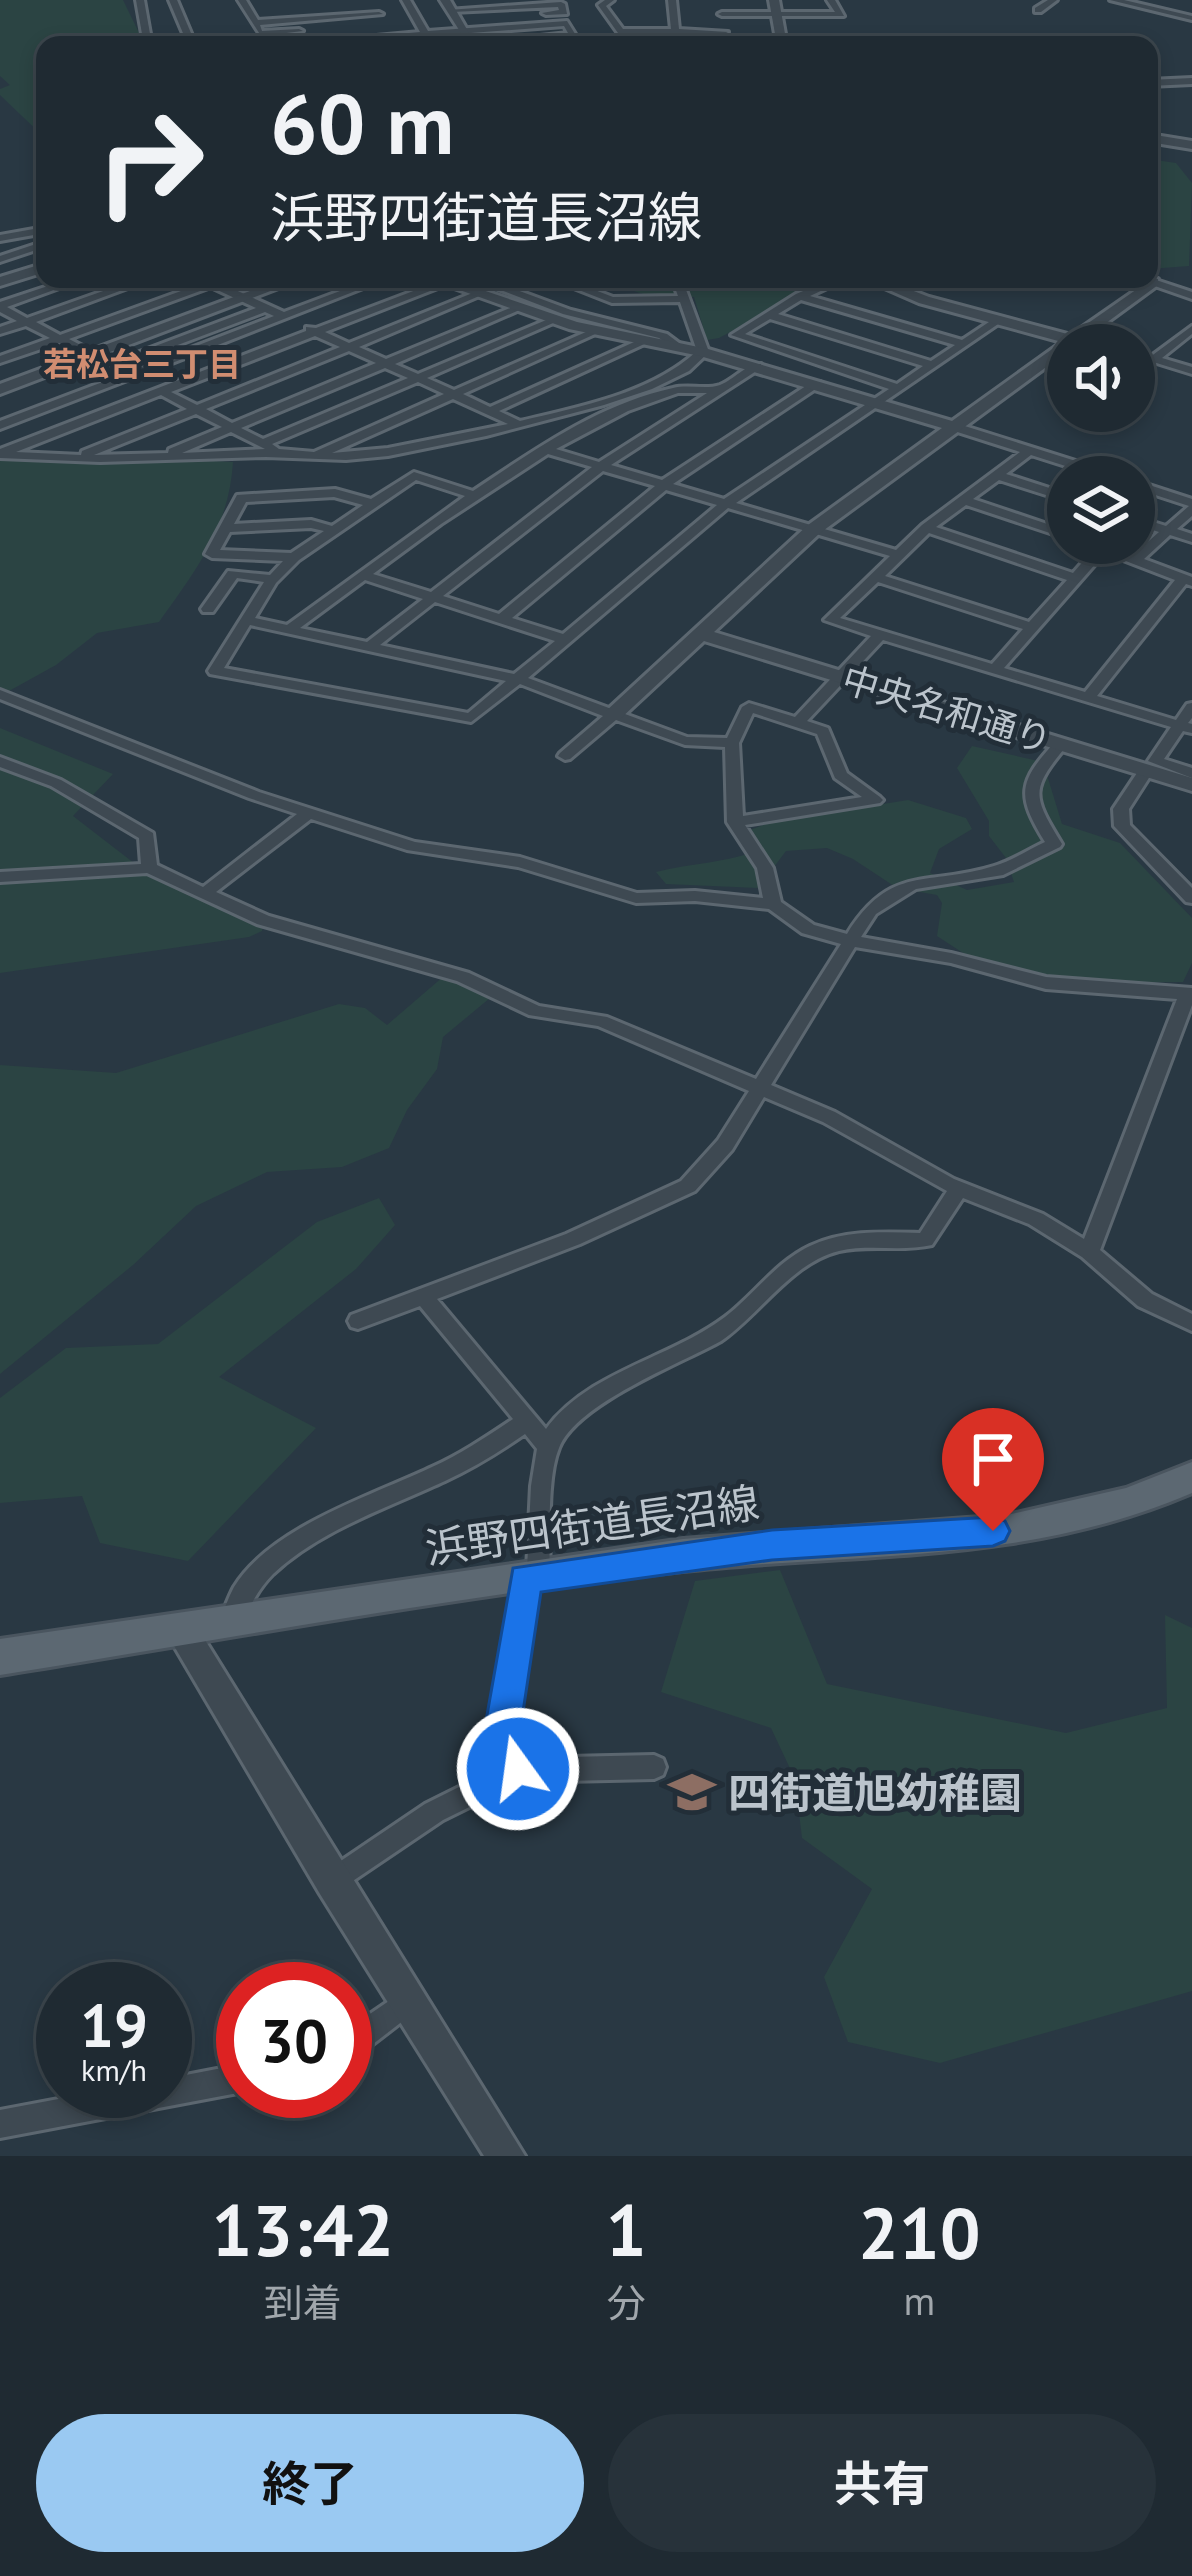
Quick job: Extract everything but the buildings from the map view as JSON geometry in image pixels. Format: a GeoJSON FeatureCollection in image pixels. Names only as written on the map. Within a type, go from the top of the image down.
{"type":"FeatureCollection","features":[{"type":"Feature","properties":{"kind":"main road","name":"浜野四街道長沼線"},"geometry":{"type":"LineString","coordinates":[[0,1657],[772,1545],[964,1535],[1022,1527],[1102,1512],[1192,1477]]}},
{"type":"Feature","properties":{"kind":"street"},"geometry":{"type":"LineString","coordinates":[[140,0],[147,36]]}},
{"type":"Feature","properties":{"kind":"street"},"geometry":{"type":"LineString","coordinates":[[173,0],[187,36]]}},
{"type":"Feature","properties":{"kind":"street"},"geometry":{"type":"LineString","coordinates":[[262,0],[243,1],[262,34],[385,24]]}},
{"type":"Feature","properties":{"kind":"street"},"geometry":{"type":"LineString","coordinates":[[406,0],[427,34]]}},
{"type":"Feature","properties":{"kind":"street"},"geometry":{"type":"LineString","coordinates":[[610,0],[602,5],[621,31],[724,32]]}},
{"type":"Feature","properties":{"kind":"street"},"geometry":{"type":"LineString","coordinates":[[672,0],[675,31]]}},
{"type":"Feature","properties":{"kind":"street"},"geometry":{"type":"LineString","coordinates":[[720,0],[724,36]]}},
{"type":"Feature","properties":{"kind":"street"},"geometry":{"type":"LineString","coordinates":[[722,14],[775,7],[841,14],[831,0]]}},
{"type":"Feature","properties":{"kind":"street"},"geometry":{"type":"LineString","coordinates":[[953,0],[999,0]]}},
{"type":"Feature","properties":{"kind":"street"},"geometry":{"type":"LineString","coordinates":[[1038,10],[1053,0]]}},
{"type":"Feature","properties":{"kind":"street"},"geometry":{"type":"LineString","coordinates":[[1114,0],[1192,18]]}},
{"type":"Feature","properties":{"kind":"street"},"geometry":{"type":"LineString","coordinates":[[249,12],[372,2],[391,36]]}},
{"type":"Feature","properties":{"kind":"street"},"geometry":{"type":"LineString","coordinates":[[561,4],[564,12],[451,10],[561,4]]}},
{"type":"Feature","properties":{"kind":"street"},"geometry":{"type":"LineString","coordinates":[[451,10],[469,36]]}},
{"type":"Feature","properties":{"kind":"street"},"geometry":{"type":"LineString","coordinates":[[255,23],[379,14]]}},
{"type":"Feature","properties":{"kind":"street"},"geometry":{"type":"LineString","coordinates":[[418,36],[567,23],[574,36]]}},
{"type":"Feature","properties":{"kind":"street"},"geometry":{"type":"LineString","coordinates":[[507,27],[514,36]]}},
{"type":"Feature","properties":{"kind":"street"},"geometry":{"type":"LineString","coordinates":[[465,31],[465,36]]}},
{"type":"Feature","properties":{"kind":"street"},"geometry":{"type":"LineString","coordinates":[[1158,83],[1192,81]]}},
{"type":"Feature","properties":{"kind":"street"},"geometry":{"type":"LineString","coordinates":[[1158,139],[1192,145]]}},
{"type":"Feature","properties":{"kind":"street"},"geometry":{"type":"LineString","coordinates":[[0,238],[36,232]]}},
{"type":"Feature","properties":{"kind":"street"},"geometry":{"type":"LineString","coordinates":[[0,259],[36,247]]}},
{"type":"Feature","properties":{"kind":"street"},"geometry":{"type":"LineString","coordinates":[[0,282],[36,270]]}},
{"type":"Feature","properties":{"kind":"street"},"geometry":{"type":"LineString","coordinates":[[1158,283],[1192,296]]}},
{"type":"Feature","properties":{"kind":"street"},"geometry":{"type":"LineString","coordinates":[[0,307],[54,288]]}},
{"type":"Feature","properties":{"kind":"street"},"geometry":{"type":"LineString","coordinates":[[0,331],[121,288]]}},
{"type":"Feature","properties":{"kind":"street"},"geometry":{"type":"LineString","coordinates":[[0,360],[191,288]]}},
{"type":"Feature","properties":{"kind":"street"},"geometry":{"type":"LineString","coordinates":[[226,288],[515,423]]}},
{"type":"Feature","properties":{"kind":"street"},"geometry":{"type":"LineString","coordinates":[[0,389],[271,288]]}},
{"type":"Feature","properties":{"kind":"street"},"geometry":{"type":"LineString","coordinates":[[0,425],[357,288]]}},
{"type":"Feature","properties":{"kind":"street"},"geometry":{"type":"LineString","coordinates":[[0,454],[421,288]]}},
{"type":"Feature","properties":{"kind":"street"},"geometry":{"type":"LineString","coordinates":[[76,458],[350,347],[476,288]]}},
{"type":"Feature","properties":{"kind":"street"},"geometry":{"type":"LineString","coordinates":[[480,288],[555,320],[757,366],[1048,456]]}},
{"type":"Feature","properties":{"kind":"street"},"geometry":{"type":"LineString","coordinates":[[491,288],[663,336],[677,346]]}},
{"type":"Feature","properties":{"kind":"street"},"geometry":{"type":"LineString","coordinates":[[586,288],[625,300],[683,298]]}},
{"type":"Feature","properties":{"kind":"street"},"geometry":{"type":"LineString","coordinates":[[680,288],[703,352]]}},
{"type":"Feature","properties":{"kind":"street"},"geometry":{"type":"LineString","coordinates":[[819,288],[736,335],[899,388]]}},
{"type":"Feature","properties":{"kind":"street"},"geometry":{"type":"LineString","coordinates":[[894,288],[1047,333]]}},
{"type":"Feature","properties":{"kind":"street"},"geometry":{"type":"LineString","coordinates":[[1094,324],[1143,288]]}},
{"type":"Feature","properties":{"kind":"street"},"geometry":{"type":"LineString","coordinates":[[800,296],[964,344]]}},
{"type":"Feature","properties":{"kind":"street"},"geometry":{"type":"LineString","coordinates":[[625,300],[630,321],[625,326]]}},
{"type":"Feature","properties":{"kind":"street"},"geometry":{"type":"LineString","coordinates":[[0,307],[279,453]]}},
{"type":"Feature","properties":{"kind":"street"},"geometry":{"type":"LineString","coordinates":[[112,366],[265,308]]}},
{"type":"Feature","properties":{"kind":"street"},"geometry":{"type":"LineString","coordinates":[[164,456],[519,308]]}},
{"type":"Feature","properties":{"kind":"street"},"geometry":{"type":"LineString","coordinates":[[769,314],[932,365]]}},
{"type":"Feature","properties":{"kind":"street"},"geometry":{"type":"LineString","coordinates":[[262,443],[555,320]]}},
{"type":"Feature","properties":{"kind":"street"},"geometry":{"type":"LineString","coordinates":[[477,496],[415,476],[294,557],[273,579],[215,670],[471,718],[727,503],[999,320]]}},
{"type":"Feature","properties":{"kind":"street"},"geometry":{"type":"LineString","coordinates":[[1192,328],[1154,358],[1192,371]]}},
{"type":"Feature","properties":{"kind":"street"},"geometry":{"type":"LineString","coordinates":[[314,455],[599,331]]}},
{"type":"Feature","properties":{"kind":"street"},"geometry":{"type":"LineString","coordinates":[[490,411],[647,340]]}},
{"type":"Feature","properties":{"kind":"street"},"geometry":{"type":"LineString","coordinates":[[0,454],[76,458],[425,449],[592,406],[683,373],[703,352]]}},
{"type":"Feature","properties":{"kind":"street"},"geometry":{"type":"LineString","coordinates":[[565,756],[814,529],[1047,358]]}},
{"type":"Feature","properties":{"kind":"street"},"geometry":{"type":"LineString","coordinates":[[373,644],[602,466],[757,366]]}},
{"type":"Feature","properties":{"kind":"street"},"geometry":{"type":"LineString","coordinates":[[290,629],[543,449],[595,420],[696,383],[719,389]]}},
{"type":"Feature","properties":{"kind":"street"},"geometry":{"type":"LineString","coordinates":[[502,620],[665,484],[816,384]]}},
{"type":"Feature","properties":{"kind":"street"},"geometry":{"type":"LineString","coordinates":[[543,449],[899,555]]}},
{"type":"Feature","properties":{"kind":"street"},"geometry":{"type":"LineString","coordinates":[[1030,450],[927,528],[832,620],[1185,727]]}},
{"type":"Feature","properties":{"kind":"street"},"geometry":{"type":"LineString","coordinates":[[997,475],[1047,491]]}},
{"type":"Feature","properties":{"kind":"street"},"geometry":{"type":"LineString","coordinates":[[1155,492],[1192,506],[1155,542]]}},
{"type":"Feature","properties":{"kind":"street"},"geometry":{"type":"LineString","coordinates":[[294,557],[212,554],[241,498],[335,493],[373,504]]}},
{"type":"Feature","properties":{"kind":"street"},"geometry":{"type":"LineString","coordinates":[[964,500],[1047,529]]}},
{"type":"Feature","properties":{"kind":"street"},"geometry":{"type":"LineString","coordinates":[[226,528],[311,524],[334,530]]}},
{"type":"Feature","properties":{"kind":"street"},"geometry":{"type":"LineString","coordinates":[[1155,526],[1192,538]]}},
{"type":"Feature","properties":{"kind":"street"},"geometry":{"type":"LineString","coordinates":[[927,528],[1075,578]]}},
{"type":"Feature","properties":{"kind":"street"},"geometry":{"type":"LineString","coordinates":[[995,668],[1084,564]]}},
{"type":"Feature","properties":{"kind":"street"},"geometry":{"type":"LineString","coordinates":[[1088,698],[1187,580],[1151,564]]}},
{"type":"Feature","properties":{"kind":"street"},"geometry":{"type":"LineString","coordinates":[[208,609],[233,574],[273,579]]}},
{"type":"Feature","properties":{"kind":"street"},"geometry":{"type":"LineString","coordinates":[[364,576],[567,640]]}},
{"type":"Feature","properties":{"kind":"street"},"geometry":{"type":"LineString","coordinates":[[876,577],[1029,627]]}},
{"type":"Feature","properties":{"kind":"street"},"geometry":{"type":"LineString","coordinates":[[245,620],[373,644],[520,680],[685,741],[732,743]]}},
{"type":"Feature","properties":{"kind":"street","name":"中央名和通り"},"geometry":{"type":"LineString","coordinates":[[702,634],[1192,784]]}},
{"type":"Feature","properties":{"kind":"street"},"geometry":{"type":"LineString","coordinates":[[797,722],[880,634]]}},
{"type":"Feature","properties":{"kind":"street"},"geometry":{"type":"LineString","coordinates":[[0,694],[308,813],[413,847],[520,862],[636,898],[695,896],[773,904],[808,929],[1046,983],[1192,996]]}},
{"type":"Feature","properties":{"kind":"street"},"geometry":{"type":"LineString","coordinates":[[735,822],[875,800],[840,775],[823,731],[749,707],[732,743],[735,822],[765,868],[773,904]]}},
{"type":"Feature","properties":{"kind":"street"},"geometry":{"type":"LineString","coordinates":[[1192,707],[1185,727],[1155,760],[1192,773]]}},
{"type":"Feature","properties":{"kind":"street"},"geometry":{"type":"LineString","coordinates":[[358,1321],[573,1239],[688,1186],[725,1145],[761,1091],[870,910],[911,885],[997,871],[1054,844],[1029,804],[1031,776],[1061,744]]}},
{"type":"Feature","properties":{"kind":"street"},"geometry":{"type":"LineString","coordinates":[[0,762],[56,784],[147,836],[149,868]]}},
{"type":"Feature","properties":{"kind":"street"},"geometry":{"type":"LineString","coordinates":[[1146,770],[1121,809],[1122,826],[1192,898]]}},
{"type":"Feature","properties":{"kind":"street"},"geometry":{"type":"LineString","coordinates":[[204,894],[308,813]]}},
{"type":"Feature","properties":{"kind":"street"},"geometry":{"type":"LineString","coordinates":[[0,877],[149,868],[263,920],[464,976],[535,1011],[601,1021],[829,1117],[959,1188],[1036,1219],[1089,1252],[1145,1300],[1192,1323]]}},
{"type":"Feature","properties":{"kind":"street"},"geometry":{"type":"LineString","coordinates":[[1089,1252],[1183,1002],[1192,996]]}},
{"type":"Feature","properties":{"kind":"street"},"geometry":{"type":"LineString","coordinates":[[518,1769],[502,1732],[532,1578],[548,1448],[568,1421],[602,1394],[730,1324],[783,1274],[819,1250],[864,1241],[926,1240],[959,1188]]}},
{"type":"Feature","properties":{"kind":"street"},"geometry":{"type":"LineString","coordinates":[[424,1297],[548,1448]]}},
{"type":"Feature","properties":{"kind":"street"},"geometry":{"type":"LineString","coordinates":[[231,1622],[234,1606],[249,1584],[299,1542],[469,1459],[524,1423]]}},
{"type":"Feature","properties":{"kind":"street"},"geometry":{"type":"LineString","coordinates":[[181,1629],[332,1882],[506,2156]]}},
{"type":"Feature","properties":{"kind":"street"},"geometry":{"type":"LineString","coordinates":[[332,1882],[434,1812],[518,1769],[654,1767]]}},
{"type":"Feature","properties":{"kind":"street"},"geometry":{"type":"LineString","coordinates":[[372,2028],[407,2001]]}},
{"type":"Feature","properties":{"kind":"street"},"geometry":{"type":"LineString","coordinates":[[0,2124],[216,2083]]}},
{"type":"Feature","properties":{"kind":"green space"},"geometry":{"type":"Polygon","coordinates":[[[0,0],[123,0],[141,36],[36,36],[36,129],[0,95],[0,89],[10,85],[0,76],[0,0]]]}},
{"type":"Feature","properties":{"kind":"green space"},"geometry":{"type":"Polygon","coordinates":[[[1158,160],[1176,163],[1192,183],[1189,266],[1158,268],[1158,160]]]}},
{"type":"Feature","properties":{"kind":"green space"},"geometry":{"type":"Polygon","coordinates":[[[625,288],[813,288],[707,340],[694,297],[643,294],[625,288]]]}},
{"type":"Feature","properties":{"kind":"green space"},"geometry":{"type":"Polygon","coordinates":[[[0,458],[233,462],[218,528],[159,622],[97,633],[56,665],[0,696],[0,458]]]}},
{"type":"Feature","properties":{"kind":"green space"},"geometry":{"type":"Polygon","coordinates":[[[0,728],[113,774],[73,816],[156,880],[263,926],[262,931],[249,937],[0,973],[0,728]]]}},
{"type":"Feature","properties":{"kind":"green space"},"geometry":{"type":"Polygon","coordinates":[[[972,746],[1043,762],[1062,824],[1120,843],[1192,918],[1192,963],[1183,982],[1075,983],[983,966],[937,936],[942,903],[937,895],[897,888],[827,848],[786,851],[758,888],[666,884],[656,872],[761,849],[747,831],[771,822],[908,800],[966,818],[972,829],[939,849],[930,873],[967,890],[1014,882],[1006,858],[989,836],[989,821],[957,768],[972,746]]]}},
{"type":"Feature","properties":{"kind":"green space"},"geometry":{"type":"Polygon","coordinates":[[[444,976],[490,998],[443,1037],[437,1069],[407,1110],[389,1148],[342,1167],[267,1172],[196,1206],[133,1265],[0,1374],[0,1065],[116,1073],[339,1004],[365,1008],[387,1025],[444,976]]]}},
{"type":"Feature","properties":{"kind":"green space"},"geometry":{"type":"Polygon","coordinates":[[[379,1198],[395,1225],[356,1269],[219,1377],[316,1428],[188,1561],[100,1543],[82,1496],[0,1503],[0,1398],[66,1348],[158,1344],[317,1222],[379,1198]]]}},
{"type":"Feature","properties":{"kind":"green space"},"geometry":{"type":"Polygon","coordinates":[[[780,1570],[827,1684],[1066,1733],[1167,1708],[1165,1615],[1192,1628],[1192,1991],[940,2063],[848,2042],[824,1977],[872,1889],[802,1838],[795,1779],[771,1728],[661,1692],[695,1581],[780,1570]]]}},
{"type":"Feature","properties":{"kind":"place","name":"四街道旭幼稚園"},"geometry":{"type":"Point","coordinates":[692,1792]}},
{"type":"Feature","properties":{"kind":"district","name":"若松台三丁目"},"geometry":{"type":"Point","coordinates":[142,363]}},
{"type":"Feature","properties":{"kind":"route"},"geometry":{"type":"LineString","coordinates":[[518,1769],[502,1732],[525,1579],[772,1545],[993,1531]]}}]}
